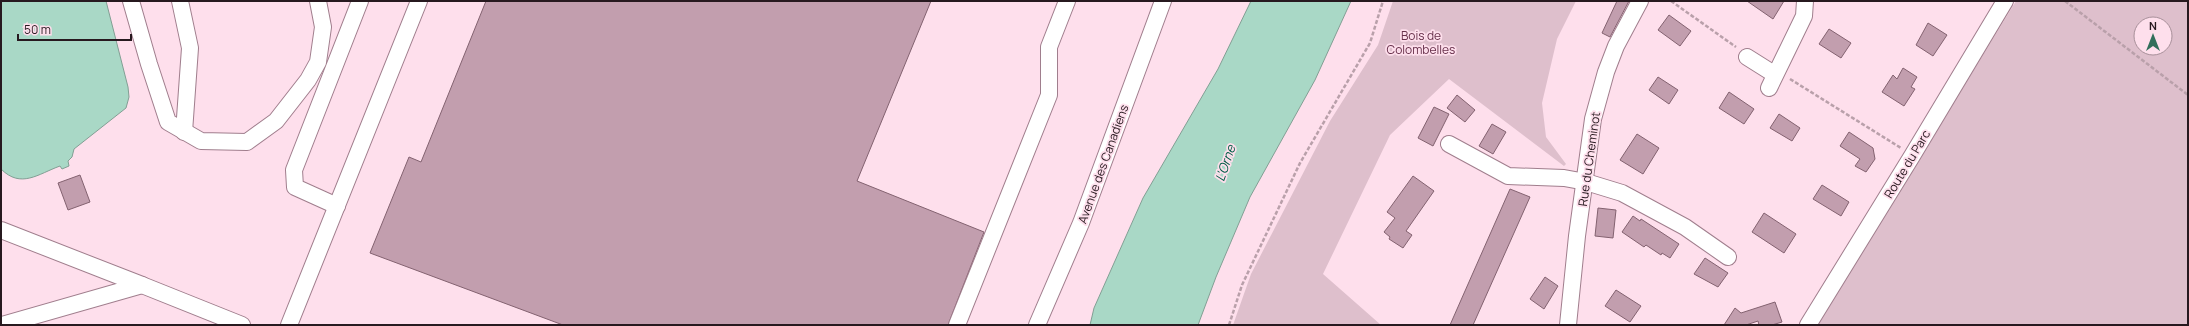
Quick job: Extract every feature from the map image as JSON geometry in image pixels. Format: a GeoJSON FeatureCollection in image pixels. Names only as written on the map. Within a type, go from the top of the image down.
{"type":"FeatureCollection","features":[{"type":"Feature","properties":{"kind":"street"},"geometry":{"type":"LineString","coordinates":[[131,1],[149,64],[168,122],[201,141],[247,142],[276,121],[308,80],[318,62],[323,27],[318,1]]}},
{"type":"Feature","properties":{"kind":"street"},"geometry":{"type":"LineString","coordinates":[[180,1],[190,48],[184,132]]}},
{"type":"Feature","properties":{"kind":"street"},"geometry":{"type":"LineString","coordinates":[[337,206],[295,186],[294,170],[360,1]]}},
{"type":"Feature","properties":{"kind":"street"},"geometry":{"type":"LineString","coordinates":[[290,325],[418,1]]}},
{"type":"Feature","properties":{"kind":"street"},"geometry":{"type":"LineString","coordinates":[[957,325],[1049,95],[1049,47],[1067,1]]}},
{"type":"Feature","properties":{"kind":"street","name":"Avenue des Canadiens"},"geometry":{"type":"LineString","coordinates":[[1038,325],[1081,223],[1164,1]]}},
{"type":"Feature","properties":{"kind":"street","name":"Rue du Cheminot"},"geometry":{"type":"LineString","coordinates":[[1568,325],[1577,236],[1586,182],[1593,119],[1599,93],[1616,46],[1640,1]]}},
{"type":"Feature","properties":{"kind":"street"},"geometry":{"type":"LineString","coordinates":[[1747,57],[1771,81],[1804,16],[1805,1]]}},
{"type":"Feature","properties":{"kind":"street","name":"Route du Parc"},"geometry":{"type":"LineString","coordinates":[[1808,325],[2005,1]]}},
{"type":"Feature","properties":{"kind":"street"},"geometry":{"type":"LineString","coordinates":[[318,62],[334,69]]}},
{"type":"Feature","properties":{"kind":"street"},"geometry":{"type":"LineString","coordinates":[[1449,144],[1508,176],[1564,178],[1586,182],[1622,193],[1685,227],[1728,257]]}},
{"type":"Feature","properties":{"kind":"street"},"geometry":{"type":"LineString","coordinates":[[1,230],[242,325]]}},
{"type":"Feature","properties":{"kind":"street"},"geometry":{"type":"LineString","coordinates":[[2,325],[142,285]]}},
{"type":"Feature","properties":{"kind":"path"},"geometry":{"type":"LineString","coordinates":[[1229,325],[1242,285],[1300,163],[1370,43],[1383,1]]}},
{"type":"Feature","properties":{"kind":"path"},"geometry":{"type":"LineString","coordinates":[[1671,1],[1734,45]]}},
{"type":"Feature","properties":{"kind":"path"},"geometry":{"type":"LineString","coordinates":[[2066,1],[2188,95]]}},
{"type":"Feature","properties":{"kind":"path"},"geometry":{"type":"LineString","coordinates":[[1771,81],[1790,79],[1912,156]]}},
{"type":"Feature","properties":{"kind":"green space","name":"Bois de Colombelles"},"geometry":{"type":"Polygon","coordinates":[[[1393,1],[1576,1],[1557,39],[1542,103],[1546,137],[1566,164],[1564,166],[1449,79],[1390,135],[1323,274],[1381,325],[1233,325],[1251,274],[1330,121],[1378,45],[1393,1]]]}},
{"type":"Feature","properties":{"kind":"green space"},"geometry":{"type":"Polygon","coordinates":[[[2016,1],[2188,1],[2188,325],[1818,325],[2016,1]]]}},
{"type":"Feature","properties":{"kind":"water"},"geometry":{"type":"Polygon","coordinates":[[[1,1],[106,1],[128,87],[129,97],[126,108],[74,149],[72,157],[68,161],[69,166],[62,169],[60,166],[30,178],[16,178],[8,175],[1,169],[1,1]]]}},
{"type":"Feature","properties":{"kind":"water","name":"L'Orne"},"geometry":{"type":"Polygon","coordinates":[[[1251,1],[1351,1],[1315,80],[1250,197],[1216,277],[1198,325],[1090,325],[1094,308],[1143,198],[1218,69],[1251,1]]]}},
{"type":"Feature","properties":{"kind":"building"},"geometry":{"type":"Polygon","coordinates":[[[486,1],[931,1],[857,181],[984,232],[948,325],[563,325],[370,253],[409,157],[421,162],[486,1]]]}},
{"type":"Feature","properties":{"kind":"building"},"geometry":{"type":"Polygon","coordinates":[[[1617,1],[1629,1],[1610,37],[1602,33],[1617,1]]]}},
{"type":"Feature","properties":{"kind":"building"},"geometry":{"type":"Polygon","coordinates":[[[1747,1],[1784,1],[1773,19],[1747,1]]]}},
{"type":"Feature","properties":{"kind":"building"},"geometry":{"type":"Polygon","coordinates":[[[1669,15],[1691,31],[1680,46],[1658,30],[1669,15]]]}},
{"type":"Feature","properties":{"kind":"building"},"geometry":{"type":"Polygon","coordinates":[[[1928,23],[1947,35],[1933,56],[1916,45],[1928,23]]]}},
{"type":"Feature","properties":{"kind":"building"},"geometry":{"type":"Polygon","coordinates":[[[1829,29],[1851,43],[1841,58],[1819,44],[1829,29]]]}},
{"type":"Feature","properties":{"kind":"building"},"geometry":{"type":"Polygon","coordinates":[[[1903,68],[1917,77],[1911,87],[1915,89],[1904,106],[1882,92],[1893,75],[1897,79],[1903,68]]]}},
{"type":"Feature","properties":{"kind":"building"},"geometry":{"type":"Polygon","coordinates":[[[1658,77],[1678,90],[1669,104],[1649,90],[1658,77]]]}},
{"type":"Feature","properties":{"kind":"building"},"geometry":{"type":"Polygon","coordinates":[[[1729,92],[1754,109],[1744,124],[1719,108],[1729,92]]]}},
{"type":"Feature","properties":{"kind":"building"},"geometry":{"type":"Polygon","coordinates":[[[1457,95],[1475,110],[1465,122],[1447,108],[1457,95]]]}},
{"type":"Feature","properties":{"kind":"building"},"geometry":{"type":"Polygon","coordinates":[[[1434,107],[1449,114],[1433,146],[1418,138],[1434,107]]]}},
{"type":"Feature","properties":{"kind":"building"},"geometry":{"type":"Polygon","coordinates":[[[1779,114],[1800,128],[1792,141],[1770,128],[1779,114]]]}},
{"type":"Feature","properties":{"kind":"building"},"geometry":{"type":"Polygon","coordinates":[[[1492,124],[1506,132],[1493,154],[1479,146],[1492,124]]]}},
{"type":"Feature","properties":{"kind":"building"},"geometry":{"type":"Polygon","coordinates":[[[1849,132],[1873,148],[1875,159],[1866,172],[1855,166],[1860,159],[1840,146],[1849,132]]]}},
{"type":"Feature","properties":{"kind":"building"},"geometry":{"type":"Polygon","coordinates":[[[1637,134],[1659,148],[1643,174],[1620,160],[1637,134]]]}},
{"type":"Feature","properties":{"kind":"building"},"geometry":{"type":"Polygon","coordinates":[[[80,175],[90,202],[68,210],[58,183],[80,175]]]}},
{"type":"Feature","properties":{"kind":"building"},"geometry":{"type":"Polygon","coordinates":[[[1413,176],[1434,191],[1406,231],[1412,235],[1403,248],[1389,239],[1390,237],[1384,232],[1395,218],[1387,212],[1413,176]]]}},
{"type":"Feature","properties":{"kind":"building"},"geometry":{"type":"Polygon","coordinates":[[[1822,185],[1849,202],[1841,216],[1813,199],[1822,185]]]}},
{"type":"Feature","properties":{"kind":"building"},"geometry":{"type":"Polygon","coordinates":[[[1510,189],[1530,197],[1473,325],[1450,325],[1510,189]]]}},
{"type":"Feature","properties":{"kind":"building"},"geometry":{"type":"Polygon","coordinates":[[[1598,208],[1616,210],[1613,238],[1595,236],[1598,208]]]}},
{"type":"Feature","properties":{"kind":"building"},"geometry":{"type":"Polygon","coordinates":[[[1764,213],[1796,234],[1784,253],[1752,232],[1764,213]]]}},
{"type":"Feature","properties":{"kind":"building"},"geometry":{"type":"Polygon","coordinates":[[[1633,216],[1640,221],[1641,219],[1679,244],[1670,258],[1662,253],[1661,255],[1646,245],[1644,247],[1622,232],[1633,216]]]}},
{"type":"Feature","properties":{"kind":"building"},"geometry":{"type":"Polygon","coordinates":[[[1705,258],[1728,273],[1718,287],[1694,274],[1705,258]]]}},
{"type":"Feature","properties":{"kind":"building"},"geometry":{"type":"Polygon","coordinates":[[[1545,277],[1558,286],[1544,309],[1530,299],[1545,277]]]}},
{"type":"Feature","properties":{"kind":"building"},"geometry":{"type":"Polygon","coordinates":[[[1616,290],[1641,306],[1630,322],[1605,306],[1616,290]]]}},
{"type":"Feature","properties":{"kind":"building"},"geometry":{"type":"Polygon","coordinates":[[[1775,302],[1782,322],[1772,325],[1759,325],[1758,321],[1746,325],[1724,325],[1735,308],[1741,313],[1775,302]]]}}]}
